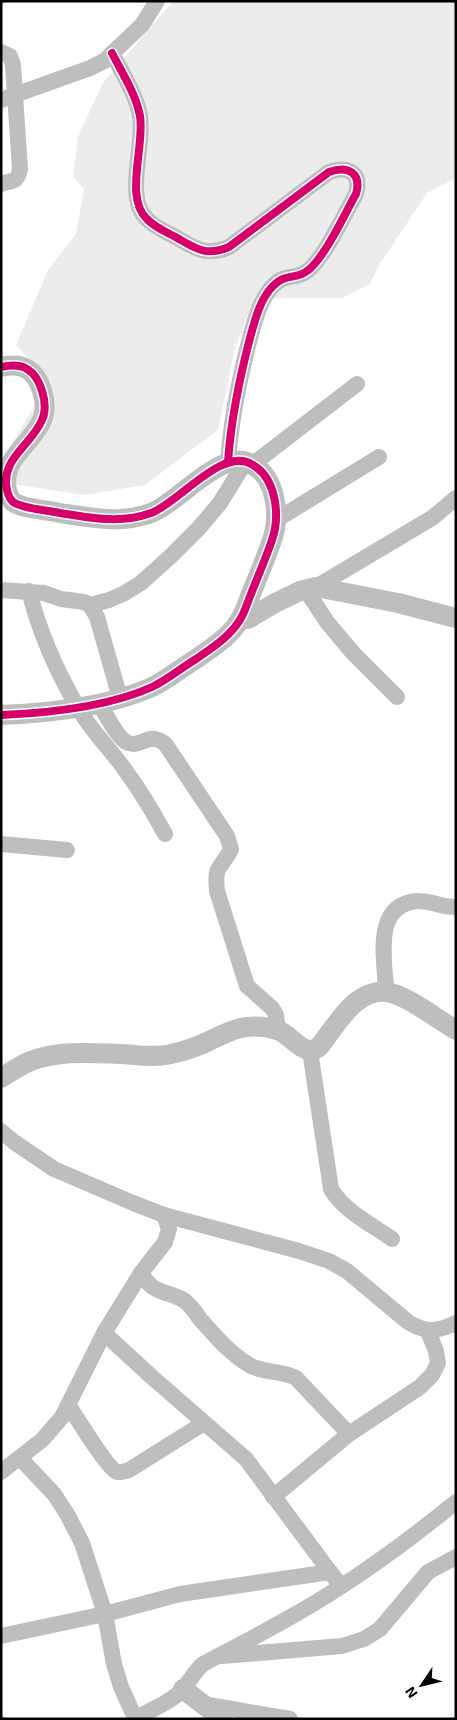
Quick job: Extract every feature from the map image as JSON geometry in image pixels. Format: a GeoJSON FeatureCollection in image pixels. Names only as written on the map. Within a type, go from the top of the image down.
{"type":"FeatureCollection","features":[{"type":"Feature","properties":{"kind":"street"},"geometry":{"type":"LineString","coordinates":[[9,97],[90,68],[104,61],[142,25],[158,1]]}},
{"type":"Feature","properties":{"kind":"street"},"geometry":{"type":"LineString","coordinates":[[1,52],[10,56],[14,65],[9,97],[19,176],[10,182],[1,184]]}},
{"type":"Feature","properties":{"kind":"street"},"geometry":{"type":"LineString","coordinates":[[90,605],[109,600],[141,583],[198,529],[220,503],[242,463],[231,420],[242,368],[263,298],[274,285],[286,277],[303,274],[316,264],[356,194],[359,185],[352,173],[339,168],[329,172],[229,247],[217,252],[206,252],[195,248],[147,220],[139,210],[135,197],[140,116],[133,94],[112,53]]}},
{"type":"Feature","properties":{"kind":"street"},"geometry":{"type":"LineString","coordinates":[[1,367],[18,366],[28,369],[40,384],[44,406],[44,417],[38,429],[6,468],[4,478],[9,497],[14,503],[102,520],[137,517],[161,509],[206,475],[242,463],[357,384]]}},
{"type":"Feature","properties":{"kind":"street"},"geometry":{"type":"LineString","coordinates":[[276,520],[379,457]]}},
{"type":"Feature","properties":{"kind":"street"},"geometry":{"type":"LineString","coordinates":[[1,715],[77,707],[120,698],[154,686],[226,637],[241,618],[270,545],[276,520],[274,498],[270,487],[260,471],[242,463]]}},
{"type":"Feature","properties":{"kind":"street"},"geometry":{"type":"LineString","coordinates":[[241,618],[248,619],[275,603],[311,588],[432,518],[456,498]]}},
{"type":"Feature","properties":{"kind":"street"},"geometry":{"type":"LineString","coordinates":[[311,588],[398,603],[456,618]]}},
{"type":"Feature","properties":{"kind":"street"},"geometry":{"type":"LineString","coordinates":[[311,588],[328,622],[353,653],[397,697]]}},
{"type":"Feature","properties":{"kind":"street"},"geometry":{"type":"LineString","coordinates":[[1,590],[44,593],[61,600],[84,602],[90,605],[97,617],[120,698]]}},
{"type":"Feature","properties":{"kind":"street"},"geometry":{"type":"LineString","coordinates":[[29,591],[35,616],[45,642],[77,707],[125,769],[146,800],[165,834]]}},
{"type":"Feature","properties":{"kind":"street"},"geometry":{"type":"LineString","coordinates":[[99,703],[122,738],[127,742],[133,744],[153,738],[160,739],[166,745],[227,836],[231,849],[215,876],[217,891],[247,986],[272,1008],[276,1014],[278,1030]]}},
{"type":"Feature","properties":{"kind":"street"},"geometry":{"type":"LineString","coordinates":[[1,844],[67,850]]}},
{"type":"Feature","properties":{"kind":"street"},"geometry":{"type":"LineString","coordinates":[[386,992],[383,935],[387,920],[402,906],[420,900],[456,907]]}},
{"type":"Feature","properties":{"kind":"street"},"geometry":{"type":"LineString","coordinates":[[1,1078],[19,1066],[47,1056],[69,1053],[154,1056],[179,1052],[246,1027],[278,1030],[292,1038],[301,1047],[310,1050],[319,1047],[356,1002],[371,994],[386,992],[405,999],[456,1030]]}},
{"type":"Feature","properties":{"kind":"street"},"geometry":{"type":"LineString","coordinates":[[310,1050],[331,1189],[337,1199],[346,1207],[392,1239]]}},
{"type":"Feature","properties":{"kind":"street"},"geometry":{"type":"LineString","coordinates":[[1,1131],[34,1157],[54,1168],[133,1203],[164,1215],[329,1261],[347,1270],[418,1329],[428,1331],[444,1329],[456,1323]]}},
{"type":"Feature","properties":{"kind":"street"},"geometry":{"type":"LineString","coordinates":[[1,1472],[42,1440],[69,1406],[104,1333],[141,1273],[165,1242],[169,1229],[164,1215]]}},
{"type":"Feature","properties":{"kind":"street"},"geometry":{"type":"LineString","coordinates":[[141,1273],[148,1284],[154,1288],[184,1301],[236,1356],[251,1366],[268,1372],[290,1374],[296,1378],[349,1434]]}},
{"type":"Feature","properties":{"kind":"street"},"geometry":{"type":"LineString","coordinates":[[273,1497],[349,1434],[420,1387],[432,1375],[438,1363],[436,1351],[428,1331]]}},
{"type":"Feature","properties":{"kind":"street"},"geometry":{"type":"LineString","coordinates":[[104,1333],[246,1460],[341,1586]]}},
{"type":"Feature","properties":{"kind":"street"},"geometry":{"type":"LineString","coordinates":[[69,1406],[106,1461],[116,1472],[129,1470],[204,1423]]}},
{"type":"Feature","properties":{"kind":"street"},"geometry":{"type":"LineString","coordinates":[[20,1458],[54,1494],[82,1543],[105,1614],[114,1664],[134,1718],[170,1700],[183,1689],[193,1673],[203,1664],[287,1620],[341,1586],[400,1546],[456,1502]]}},
{"type":"Feature","properties":{"kind":"street"},"geometry":{"type":"LineString","coordinates":[[217,1656],[342,1646],[364,1638],[380,1629],[428,1572],[456,1556]]}},
{"type":"Feature","properties":{"kind":"street"},"geometry":{"type":"LineString","coordinates":[[1,1636],[105,1614],[180,1594],[330,1572]]}},
{"type":"Feature","properties":{"kind":"street"},"geometry":{"type":"LineString","coordinates":[[183,1689],[222,1719]]}},
{"type":"Feature","properties":{"kind":"street"},"geometry":{"type":"LineString","coordinates":[[200,1703],[290,1719]]}},
{"type":"Feature","properties":{"kind":"shaded area"},"geometry":{"type":"Polygon","coordinates":[[[173,1],[456,1],[456,178],[427,193],[378,267],[370,284],[342,298],[271,298],[251,307],[235,348],[218,430],[145,485],[84,495],[13,484],[2,463],[40,396],[29,359],[16,345],[48,270],[76,234],[84,189],[73,177],[78,136],[103,83],[173,1]]]}},
{"type":"Feature","properties":{"kind":"cycle path"},"geometry":{"type":"LineString","coordinates":[[112,53],[132,92],[140,116],[141,128],[136,185],[140,210],[154,225],[192,246],[209,251],[229,247],[329,172],[347,170],[352,172],[357,181],[356,194],[333,237],[318,260],[304,273],[277,282],[268,291],[261,303],[239,384],[233,415],[228,462]]}},
{"type":"Feature","properties":{"kind":"cycle path"},"geometry":{"type":"LineString","coordinates":[[1,367],[21,366],[32,373],[40,385],[45,407],[42,420],[37,429],[12,461],[8,470],[6,479],[7,492],[13,502],[36,509],[95,518],[117,519],[140,516],[162,507],[215,469],[228,463],[241,461],[253,465],[267,479],[272,489],[276,510],[272,540],[244,612],[227,636],[215,646],[163,681],[117,700],[78,708],[1,715]]}}]}
